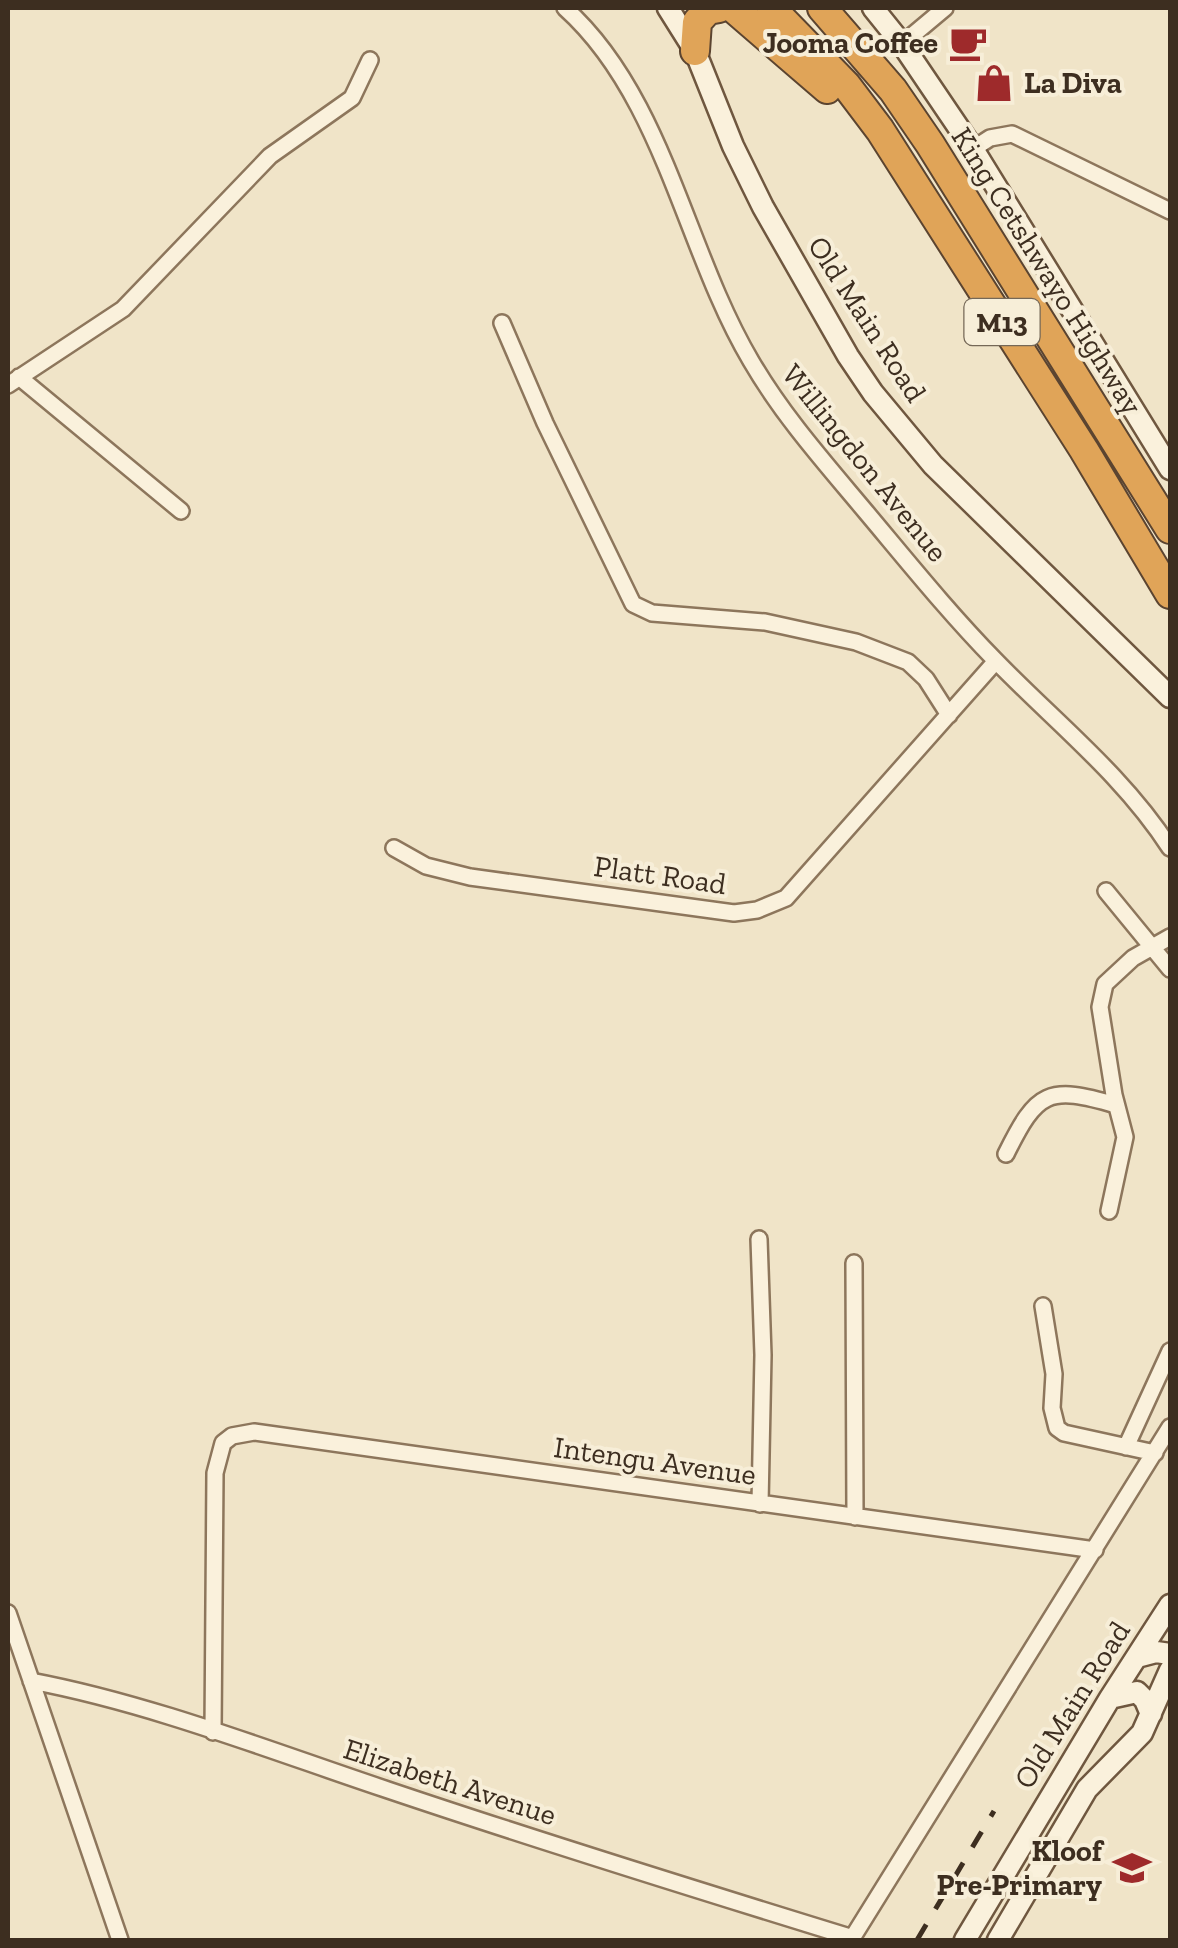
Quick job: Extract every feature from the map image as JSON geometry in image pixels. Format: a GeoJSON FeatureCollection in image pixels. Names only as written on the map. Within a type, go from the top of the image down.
{"type":"FeatureCollection","features":[{"type":"Feature","properties":{"kind":"highway"},"geometry":{"type":"LineString","coordinates":[[695,51],[697,22],[708,10],[733,8]]}},
{"type":"Feature","properties":{"kind":"highway","name":"M13"},"geometry":{"type":"LineString","coordinates":[[733,8],[827,89],[890,172],[921,194]]}},
{"type":"Feature","properties":{"kind":"highway","name":"M13"},"geometry":{"type":"LineString","coordinates":[[771,8],[846,85],[921,194],[1084,450],[1170,594]]}},
{"type":"Feature","properties":{"kind":"highway","name":"King Cetshwayo Highway"},"geometry":{"type":"LineString","coordinates":[[822,8],[893,90],[930,144],[1170,529]]}},
{"type":"Feature","properties":{"kind":"main road","name":"Old Main Road"},"geometry":{"type":"LineString","coordinates":[[668,8],[695,51],[762,207],[873,393],[933,465],[1170,697]]}},
{"type":"Feature","properties":{"kind":"main road"},"geometry":{"type":"LineString","coordinates":[[873,8],[973,149],[1170,469]]}},
{"type":"Feature","properties":{"kind":"main road","name":"Old Main Road"},"geometry":{"type":"LineString","coordinates":[[965,1940],[1110,1698],[1170,1606]]}},
{"type":"Feature","properties":{"kind":"main road"},"geometry":{"type":"LineString","coordinates":[[1137,1657],[1156,1652],[1170,1654]]}},
{"type":"Feature","properties":{"kind":"main road","name":"Old Main Road"},"geometry":{"type":"LineString","coordinates":[[998,1940],[1088,1789],[1138,1738],[1170,1670]]}},
{"type":"Feature","properties":{"kind":"main road"},"geometry":{"type":"LineString","coordinates":[[1110,1698],[1132,1692],[1140,1694],[1151,1714]]}},
{"type":"Feature","properties":{"kind":"street","name":"Willingdon Avenue"},"geometry":{"type":"LineString","coordinates":[[565,8],[592,35],[634,101],[748,358],[779,405],[920,576],[996,661],[1146,810],[1170,848]]}},
{"type":"Feature","properties":{"kind":"street"},"geometry":{"type":"LineString","coordinates":[[902,44],[946,8]]}},
{"type":"Feature","properties":{"kind":"street"},"geometry":{"type":"LineString","coordinates":[[181,510],[13,381],[123,308],[270,156],[352,98],[370,60]]}},
{"type":"Feature","properties":{"kind":"street"},"geometry":{"type":"LineString","coordinates":[[973,149],[990,138],[1012,134],[1170,210]]}},
{"type":"Feature","properties":{"kind":"street"},"geometry":{"type":"LineString","coordinates":[[502,323],[553,440],[633,604],[652,613],[781,624],[856,642],[908,662],[926,680],[948,715]]}},
{"type":"Feature","properties":{"kind":"street","name":"Platt Road"},"geometry":{"type":"LineString","coordinates":[[394,848],[426,866],[470,877],[734,914],[758,910],[786,898],[996,661]]}},
{"type":"Feature","properties":{"kind":"street"},"geometry":{"type":"LineString","coordinates":[[1106,891],[1170,969]]}},
{"type":"Feature","properties":{"kind":"street"},"geometry":{"type":"LineString","coordinates":[[1109,1211],[1125,1138],[1100,1006],[1105,984],[1133,958],[1170,937]]}},
{"type":"Feature","properties":{"kind":"street"},"geometry":{"type":"LineString","coordinates":[[1006,1154],[1030,1108],[1040,1100],[1083,1095],[1116,1104]]}},
{"type":"Feature","properties":{"kind":"street"},"geometry":{"type":"LineString","coordinates":[[759,1238],[763,1356],[760,1504]]}},
{"type":"Feature","properties":{"kind":"street"},"geometry":{"type":"LineString","coordinates":[[854,1263],[855,1517]]}},
{"type":"Feature","properties":{"kind":"street"},"geometry":{"type":"LineString","coordinates":[[1043,1306],[1054,1374],[1052,1408],[1057,1428],[1064,1433],[1154,1454]]}},
{"type":"Feature","properties":{"kind":"street"},"geometry":{"type":"LineString","coordinates":[[1126,1447],[1170,1351]]}},
{"type":"Feature","properties":{"kind":"street"},"geometry":{"type":"LineString","coordinates":[[852,1939],[1170,1427]]}},
{"type":"Feature","properties":{"kind":"street","name":"Intengu Avenue"},"geometry":{"type":"LineString","coordinates":[[213,1732],[213,1544],[218,1454],[232,1436],[254,1432],[1095,1550]]}},
{"type":"Feature","properties":{"kind":"street"},"geometry":{"type":"LineString","coordinates":[[8,1613],[120,1940]]}},
{"type":"Feature","properties":{"kind":"street","name":"Elizabeth Avenue"},"geometry":{"type":"LineString","coordinates":[[30,1681],[97,1696],[213,1732],[530,1838],[852,1939]]}},
{"type":"Feature","properties":{"kind":"railway"},"geometry":{"type":"LineString","coordinates":[[917,1940],[994,1811]]}},
{"type":"Feature","properties":{"kind":"place","name":"Jooma Coffee"},"geometry":{"type":"Point","coordinates":[968,43]}},
{"type":"Feature","properties":{"kind":"place","name":"La Diva"},"geometry":{"type":"Point","coordinates":[994,83]}},
{"type":"Feature","properties":{"kind":"place","name":"Kloof Pre-Primary"},"geometry":{"type":"Point","coordinates":[1132,1868]}}]}
